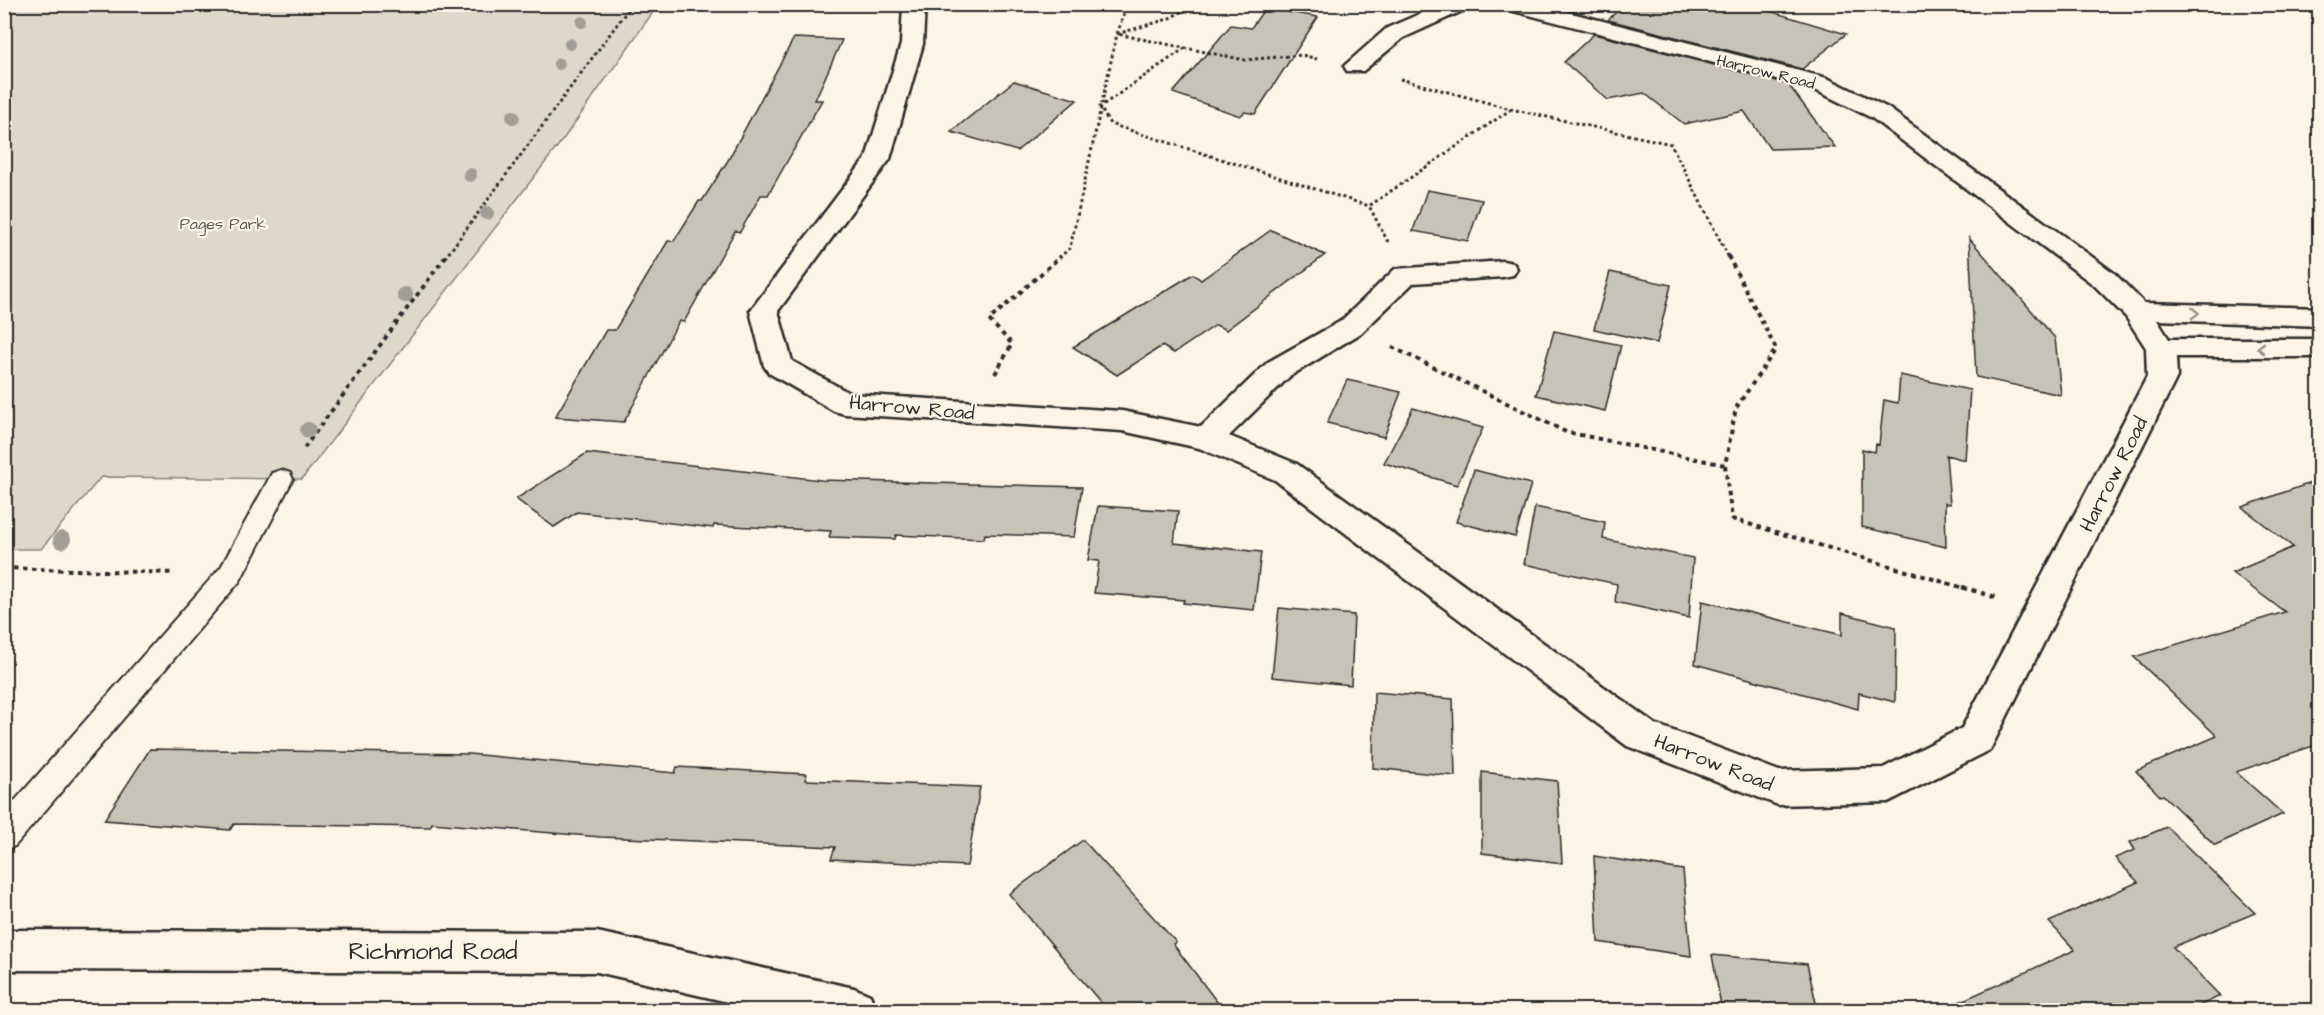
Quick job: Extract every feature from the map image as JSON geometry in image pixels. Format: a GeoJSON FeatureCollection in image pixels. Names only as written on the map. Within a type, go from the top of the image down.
{"type":"FeatureCollection","features":[{"type":"Feature","properties":{"kind":"street","name":"Harrow Road"},"geometry":{"type":"LineString","coordinates":[[914,4],[912,44],[878,159],[764,311],[779,366],[845,404],[1122,421],[1207,439],[1286,472],[1641,735],[1778,788],[1888,785],[1976,739],[2044,611],[2162,377],[2161,348],[2136,311],[2104,279],[1870,108],[1819,83],[1509,4]]}},
{"type":"Feature","properties":{"kind":"street"},"geometry":{"type":"LineString","coordinates":[[1355,66],[1395,33],[1462,4]]}},
{"type":"Feature","properties":{"kind":"street"},"geometry":{"type":"LineString","coordinates":[[1207,439],[1279,369],[1351,327],[1405,275],[1503,269]]}},
{"type":"Feature","properties":{"kind":"street"},"geometry":{"type":"LineString","coordinates":[[2136,311],[2319,318]]}},
{"type":"Feature","properties":{"kind":"street"},"geometry":{"type":"LineString","coordinates":[[2161,348],[2319,348]]}},
{"type":"Feature","properties":{"kind":"street","name":"Richmond Road"},"geometry":{"type":"LineString","coordinates":[[4,950],[597,952],[854,1011]]}},
{"type":"Feature","properties":{"kind":"lane"},"geometry":{"type":"LineString","coordinates":[[4,836],[231,574],[281,479]]}},
{"type":"Feature","properties":{"kind":"path"},"geometry":{"type":"LineString","coordinates":[[281,479],[632,4]]}},
{"type":"Feature","properties":{"kind":"path"},"geometry":{"type":"LineString","coordinates":[[973,412],[1012,344],[989,320],[1070,248],[1100,107],[1125,10],[1106,4]]}},
{"type":"Feature","properties":{"kind":"path"},"geometry":{"type":"LineString","coordinates":[[1117,34],[1168,19],[1196,4]]}},
{"type":"Feature","properties":{"kind":"path"},"geometry":{"type":"LineString","coordinates":[[1117,34],[1245,60],[1302,56],[1355,66],[1510,109],[1671,144],[1776,349],[1736,408],[1725,465],[1732,519],[2044,611]]}},
{"type":"Feature","properties":{"kind":"path"},"geometry":{"type":"LineString","coordinates":[[1100,107],[1186,48]]}},
{"type":"Feature","properties":{"kind":"path"},"geometry":{"type":"LineString","coordinates":[[1100,107],[1110,124],[1369,206],[1405,275]]}},
{"type":"Feature","properties":{"kind":"path"},"geometry":{"type":"LineString","coordinates":[[1369,206],[1510,109]]}},
{"type":"Feature","properties":{"kind":"path"},"geometry":{"type":"LineString","coordinates":[[1351,327],[1566,432],[1725,465]]}},
{"type":"Feature","properties":{"kind":"path"},"geometry":{"type":"LineString","coordinates":[[4,568],[231,574]]}},
{"type":"Feature","properties":{"kind":"green space","name":"Pages Park"},"geometry":{"type":"Polygon","coordinates":[[[5,5],[658,5],[564,138],[302,479],[101,477],[41,549],[5,549],[5,5]]]}},
{"type":"Feature","properties":{"kind":"building"},"geometry":{"type":"Polygon","coordinates":[[[1624,4],[1746,4],[1846,34],[1802,69],[1608,20],[1624,4]]]}},
{"type":"Feature","properties":{"kind":"building"},"geometry":{"type":"Polygon","coordinates":[[[1265,8],[1318,17],[1255,114],[1245,112],[1240,116],[1173,93],[1231,25],[1251,28],[1265,8]]]}},
{"type":"Feature","properties":{"kind":"building"},"geometry":{"type":"Polygon","coordinates":[[[1594,34],[1788,84],[1835,147],[1770,149],[1744,111],[1684,124],[1644,93],[1608,100],[1564,62],[1594,34]]]}},
{"type":"Feature","properties":{"kind":"building"},"geometry":{"type":"Polygon","coordinates":[[[794,38],[842,40],[815,100],[822,100],[768,195],[761,195],[740,232],[735,231],[684,322],[679,321],[624,422],[555,417],[606,330],[615,330],[668,241],[674,241],[727,162],[794,38]]]}},
{"type":"Feature","properties":{"kind":"building"},"geometry":{"type":"Polygon","coordinates":[[[1014,81],[1077,100],[1017,151],[951,132],[1014,81]]]}},
{"type":"Feature","properties":{"kind":"building"},"geometry":{"type":"Polygon","coordinates":[[[1427,190],[1482,200],[1468,241],[1413,231],[1427,190]]]}},
{"type":"Feature","properties":{"kind":"building"},"geometry":{"type":"Polygon","coordinates":[[[1271,230],[1325,255],[1226,330],[1216,325],[1174,353],[1162,346],[1117,375],[1073,347],[1193,274],[1201,280],[1271,230]]]}},
{"type":"Feature","properties":{"kind":"building"},"geometry":{"type":"Polygon","coordinates":[[[1969,238],[2055,338],[2061,395],[1976,377],[1969,238]]]}},
{"type":"Feature","properties":{"kind":"building"},"geometry":{"type":"Polygon","coordinates":[[[1610,272],[1671,285],[1657,343],[1594,329],[1610,272]]]}},
{"type":"Feature","properties":{"kind":"building"},"geometry":{"type":"Polygon","coordinates":[[[1554,331],[1621,345],[1605,411],[1536,395],[1554,331]]]}},
{"type":"Feature","properties":{"kind":"building"},"geometry":{"type":"Polygon","coordinates":[[[1900,375],[1970,390],[1965,460],[1946,455],[1950,504],[1945,503],[1946,547],[1862,527],[1862,449],[1875,452],[1876,444],[1879,445],[1884,400],[1898,403],[1900,375]]]}},
{"type":"Feature","properties":{"kind":"building"},"geometry":{"type":"Polygon","coordinates":[[[1347,380],[1401,392],[1384,437],[1327,423],[1347,380]]]}},
{"type":"Feature","properties":{"kind":"building"},"geometry":{"type":"Polygon","coordinates":[[[1413,408],[1483,428],[1457,485],[1384,463],[1413,408]]]}},
{"type":"Feature","properties":{"kind":"building"},"geometry":{"type":"Polygon","coordinates":[[[587,453],[821,480],[1082,487],[1074,537],[985,534],[984,539],[896,535],[895,539],[829,537],[831,531],[714,525],[713,528],[577,512],[554,527],[516,499],[587,453]]]}},
{"type":"Feature","properties":{"kind":"building"},"geometry":{"type":"Polygon","coordinates":[[[1474,470],[1531,484],[1515,537],[1456,522],[1474,470]]]}},
{"type":"Feature","properties":{"kind":"building"},"geometry":{"type":"Polygon","coordinates":[[[2319,480],[2319,744],[2236,772],[2283,814],[2215,845],[2163,795],[2160,796],[2136,771],[2217,736],[2134,657],[2285,612],[2232,573],[2293,547],[2242,507],[2319,480]]]}},
{"type":"Feature","properties":{"kind":"building"},"geometry":{"type":"Polygon","coordinates":[[[1098,506],[1178,511],[1174,543],[1261,552],[1254,610],[1183,603],[1184,600],[1094,593],[1099,561],[1088,560],[1098,506]]]}},
{"type":"Feature","properties":{"kind":"building"},"geometry":{"type":"Polygon","coordinates":[[[1535,507],[1605,522],[1603,539],[1693,558],[1689,618],[1615,602],[1617,584],[1524,564],[1535,507]]]}},
{"type":"Feature","properties":{"kind":"building"},"geometry":{"type":"Polygon","coordinates":[[[1702,601],[1842,635],[1842,613],[1896,627],[1895,702],[1859,693],[1858,709],[1695,664],[1702,601]]]}},
{"type":"Feature","properties":{"kind":"building"},"geometry":{"type":"Polygon","coordinates":[[[1279,608],[1354,615],[1351,685],[1272,677],[1279,608]]]}},
{"type":"Feature","properties":{"kind":"building"},"geometry":{"type":"Polygon","coordinates":[[[1374,692],[1453,699],[1455,776],[1373,768],[1374,692]]]}},
{"type":"Feature","properties":{"kind":"building"},"geometry":{"type":"Polygon","coordinates":[[[150,749],[469,754],[675,773],[677,767],[807,774],[805,780],[980,787],[967,866],[831,859],[835,847],[601,837],[432,823],[430,827],[234,824],[230,830],[104,820],[150,749]]]}},
{"type":"Feature","properties":{"kind":"building"},"geometry":{"type":"Polygon","coordinates":[[[1482,772],[1557,781],[1562,863],[1482,853],[1482,772]]]}},
{"type":"Feature","properties":{"kind":"building"},"geometry":{"type":"Polygon","coordinates":[[[2167,827],[2255,913],[2173,947],[2220,996],[2189,1011],[1939,1011],[2075,950],[2049,922],[2138,882],[2115,858],[2135,850],[2130,842],[2167,827]]]}},
{"type":"Feature","properties":{"kind":"building"},"geometry":{"type":"Polygon","coordinates":[[[1083,840],[1176,942],[1173,944],[1224,1011],[1108,1011],[1009,894],[1083,840]]]}},
{"type":"Feature","properties":{"kind":"building"},"geometry":{"type":"Polygon","coordinates":[[[1594,856],[1683,870],[1691,956],[1598,942],[1594,856]]]}},
{"type":"Feature","properties":{"kind":"building"},"geometry":{"type":"Polygon","coordinates":[[[1712,955],[1807,964],[1818,1011],[1722,1011],[1712,955]]]}}]}
